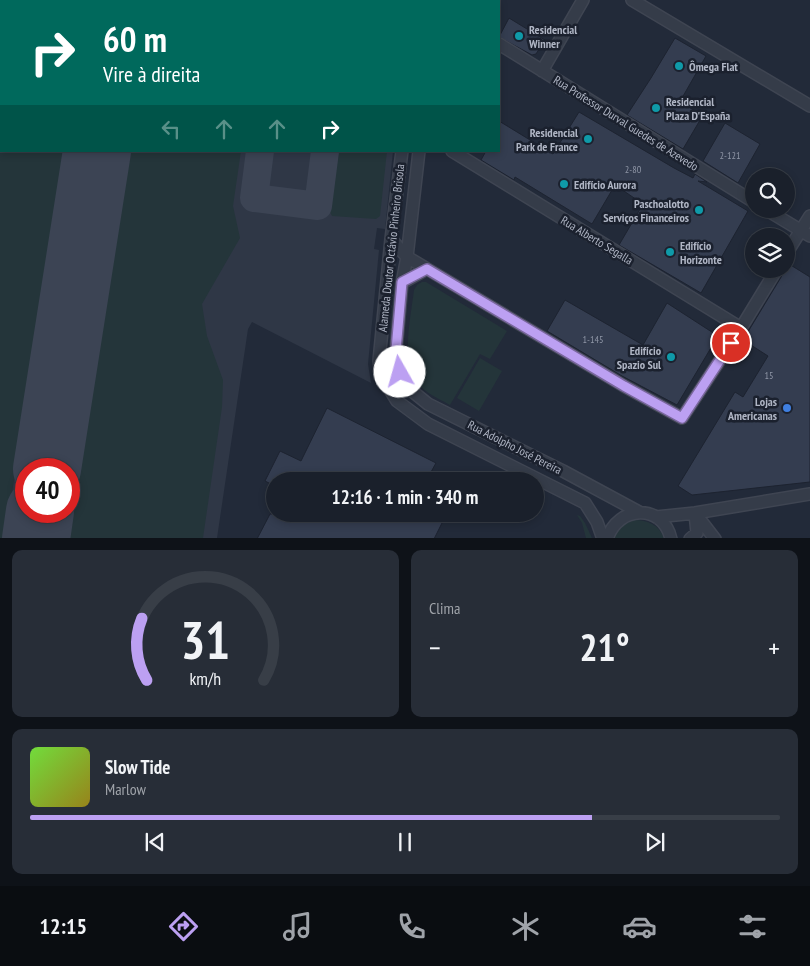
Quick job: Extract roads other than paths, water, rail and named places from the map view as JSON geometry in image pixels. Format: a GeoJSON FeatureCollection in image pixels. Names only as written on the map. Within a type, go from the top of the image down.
{"type":"FeatureCollection","features":[{"type":"Feature","properties":{"kind":"street"},"geometry":{"type":"LineString","coordinates":[[542,71],[583,0]]}},
{"type":"Feature","properties":{"kind":"street"},"geometry":{"type":"LineString","coordinates":[[632,0],[810,106]]}},
{"type":"Feature","properties":{"kind":"street","name":"Rua Professor Durval Guedes de Azevedo"},"geometry":{"type":"LineString","coordinates":[[500,45],[745,196]]}},
{"type":"Feature","properties":{"kind":"street","name":"Alameda Doutor Octávio Pinheiro Brisola"},"geometry":{"type":"LineString","coordinates":[[381,375],[379,361],[402,152]]}},
{"type":"Feature","properties":{"kind":"street","name":"Alameda Doutor Octávio Pinheiro Brisola"},"geometry":{"type":"LineString","coordinates":[[400,372],[396,350],[402,282],[407,257],[420,152]]}},
{"type":"Feature","properties":{"kind":"street","name":"Rua Alberto Segalla"},"geometry":{"type":"LineString","coordinates":[[454,152],[741,328]]}},
{"type":"Feature","properties":{"kind":"street"},"geometry":{"type":"LineString","coordinates":[[795,245],[806,234],[810,216]]}},
{"type":"Feature","properties":{"kind":"street"},"geometry":{"type":"LineString","coordinates":[[780,218],[806,234]]}},
{"type":"Feature","properties":{"kind":"street"},"geometry":{"type":"LineString","coordinates":[[391,240],[407,257],[624,386],[682,418],[772,278]]}},
{"type":"Feature","properties":{"kind":"street"},"geometry":{"type":"LineString","coordinates":[[402,282],[427,269]]}},
{"type":"Feature","properties":{"kind":"street","name":"Rua Adolpho José Pereira"},"geometry":{"type":"LineString","coordinates":[[400,372],[407,387],[428,404],[563,471],[639,512],[648,513],[656,517]]}},
{"type":"Feature","properties":{"kind":"street","name":"Rua Adolpho José Pereira"},"geometry":{"type":"LineString","coordinates":[[381,375],[396,401],[428,424],[585,503],[597,522],[603,538]]}},
{"type":"Feature","properties":{"kind":"street"},"geometry":{"type":"LineString","coordinates":[[656,517],[695,514],[810,494]]}},
{"type":"Feature","properties":{"kind":"street"},"geometry":{"type":"LineString","coordinates":[[607,538],[612,527],[619,519],[628,514],[639,512]]}},
{"type":"Feature","properties":{"kind":"street"},"geometry":{"type":"LineString","coordinates":[[690,538],[697,533],[695,514]]}},
{"type":"Feature","properties":{"kind":"street"},"geometry":{"type":"LineString","coordinates":[[695,514],[716,538]]}},
{"type":"Feature","properties":{"kind":"street"},"geometry":{"type":"LineString","coordinates":[[656,517],[664,524],[671,538]]}},
{"type":"Feature","properties":{"kind":"place","name":"Residencial Winner"},"geometry":{"type":"Point","coordinates":[519,36]}},
{"type":"Feature","properties":{"kind":"place","name":"Ômega Flat"},"geometry":{"type":"Point","coordinates":[679,66]}},
{"type":"Feature","properties":{"kind":"place","name":"Residencial Plaza D'España"},"geometry":{"type":"Point","coordinates":[656,108]}},
{"type":"Feature","properties":{"kind":"place","name":"Residencial Park de France"},"geometry":{"type":"Point","coordinates":[588,139]}},
{"type":"Feature","properties":{"kind":"place","name":"Edifício Aurora"},"geometry":{"type":"Point","coordinates":[564,184]}},
{"type":"Feature","properties":{"kind":"place","name":"Paschoalotto Serviços Financeiros"},"geometry":{"type":"Point","coordinates":[699,210]}},
{"type":"Feature","properties":{"kind":"place","name":"Edifício Horizonte"},"geometry":{"type":"Point","coordinates":[670,252]}},
{"type":"Feature","properties":{"kind":"place","name":"Edifício Spazio Sul"},"geometry":{"type":"Point","coordinates":[671,357]}},
{"type":"Feature","properties":{"kind":"place","name":"Lojas Americanas"},"geometry":{"type":"Point","coordinates":[787,408]}}]}
